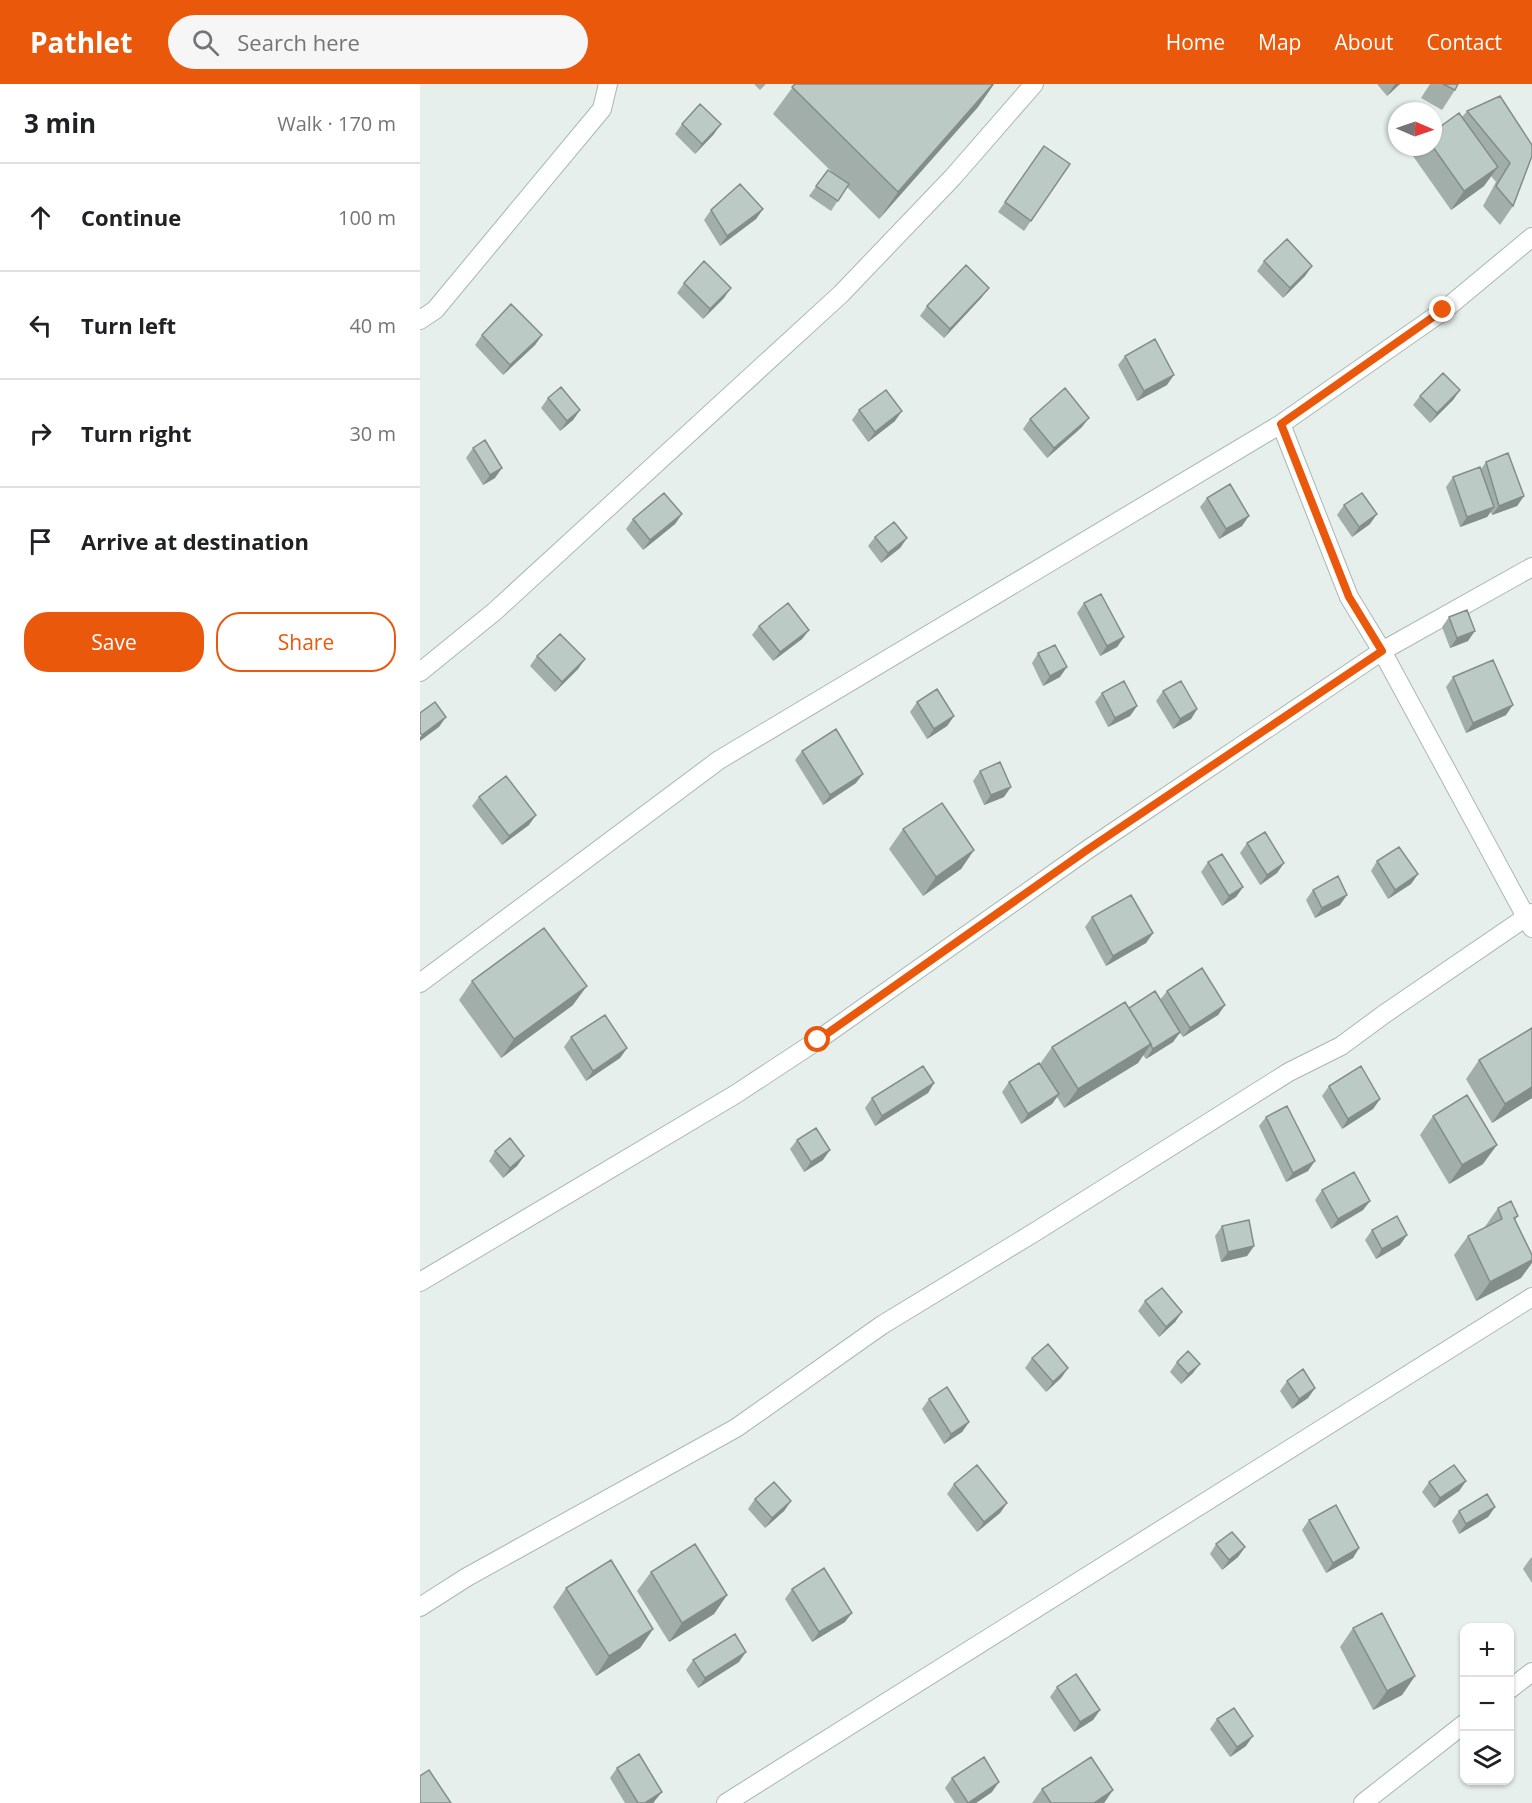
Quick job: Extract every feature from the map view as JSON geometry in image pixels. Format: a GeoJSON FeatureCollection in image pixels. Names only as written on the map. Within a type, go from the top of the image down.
{"type":"FeatureCollection","features":[{"type":"Feature","properties":{"kind":"street"},"geometry":{"type":"LineString","coordinates":[[420,321],[435,310],[602,109],[608,84]]}},
{"type":"Feature","properties":{"kind":"street"},"geometry":{"type":"LineString","coordinates":[[420,672],[494,612],[841,294],[953,177],[1034,84]]}},
{"type":"Feature","properties":{"kind":"street"},"geometry":{"type":"LineString","coordinates":[[420,983],[719,760],[1281,424],[1443,310],[1532,237]]}},
{"type":"Feature","properties":{"kind":"street"},"geometry":{"type":"LineString","coordinates":[[420,1607],[467,1576],[736,1428],[882,1325],[1289,1072],[1341,1046],[1383,1015],[1530,919],[1382,651],[1349,597],[1281,424]]}},
{"type":"Feature","properties":{"kind":"street"},"geometry":{"type":"LineString","coordinates":[[420,1282],[754,1082],[818,1040],[1097,844],[1382,651],[1532,567]]}},
{"type":"Feature","properties":{"kind":"street"},"geometry":{"type":"LineString","coordinates":[[726,1803],[1532,1298]]}},
{"type":"Feature","properties":{"kind":"street"},"geometry":{"type":"LineString","coordinates":[[1514,1685],[1532,1672]]}},
{"type":"Feature","properties":{"kind":"street"},"geometry":{"type":"LineString","coordinates":[[1363,1803],[1460,1727]]}},
{"type":"Feature","properties":{"kind":"building"},"geometry":{"type":"Polygon","coordinates":[[[795,84],[993,84],[898,192],[792,87],[795,84]]]}},
{"type":"Feature","properties":{"kind":"building"},"geometry":{"type":"Polygon","coordinates":[[[1443,84],[1458,84],[1455,90],[1443,84]]]}},
{"type":"Feature","properties":{"kind":"building"},"geometry":{"type":"Polygon","coordinates":[[[1500,96],[1532,145],[1532,156],[1513,206],[1496,186],[1510,163],[1467,111],[1500,96]]]}},
{"type":"Feature","properties":{"kind":"building"},"geometry":{"type":"Polygon","coordinates":[[[700,104],[721,124],[702,144],[682,124],[700,104]]]}},
{"type":"Feature","properties":{"kind":"building"},"geometry":{"type":"Polygon","coordinates":[[[1459,113],[1498,167],[1464,191],[1439,156],[1442,156],[1442,125],[1459,113]]]}},
{"type":"Feature","properties":{"kind":"building"},"geometry":{"type":"Polygon","coordinates":[[[1044,146],[1070,164],[1031,221],[1005,202],[1044,146]]]}},
{"type":"Feature","properties":{"kind":"building"},"geometry":{"type":"Polygon","coordinates":[[[828,170],[849,184],[838,201],[816,186],[828,170]]]}},
{"type":"Feature","properties":{"kind":"building"},"geometry":{"type":"Polygon","coordinates":[[[740,184],[763,209],[727,236],[711,210],[740,184]]]}},
{"type":"Feature","properties":{"kind":"building"},"geometry":{"type":"Polygon","coordinates":[[[1287,239],[1312,266],[1290,288],[1264,261],[1287,239]]]}},
{"type":"Feature","properties":{"kind":"building"},"geometry":{"type":"Polygon","coordinates":[[[704,261],[731,288],[710,309],[684,283],[704,261]]]}},
{"type":"Feature","properties":{"kind":"building"},"geometry":{"type":"Polygon","coordinates":[[[966,265],[989,288],[950,329],[927,306],[966,265]]]}},
{"type":"Feature","properties":{"kind":"building"},"geometry":{"type":"Polygon","coordinates":[[[511,304],[542,335],[510,365],[482,335],[511,304]]]}},
{"type":"Feature","properties":{"kind":"building"},"geometry":{"type":"Polygon","coordinates":[[[1155,339],[1174,375],[1144,391],[1125,356],[1155,339]]]}},
{"type":"Feature","properties":{"kind":"building"},"geometry":{"type":"Polygon","coordinates":[[[1443,373],[1460,390],[1437,413],[1420,396],[1443,373]]]}},
{"type":"Feature","properties":{"kind":"building"},"geometry":{"type":"Polygon","coordinates":[[[561,387],[580,410],[567,421],[548,398],[561,387]]]}},
{"type":"Feature","properties":{"kind":"building"},"geometry":{"type":"Polygon","coordinates":[[[1065,388],[1089,418],[1054,448],[1030,419],[1065,388]]]}},
{"type":"Feature","properties":{"kind":"building"},"geometry":{"type":"Polygon","coordinates":[[[886,390],[902,411],[875,432],[859,410],[886,390]]]}},
{"type":"Feature","properties":{"kind":"building"},"geometry":{"type":"Polygon","coordinates":[[[485,440],[502,468],[490,475],[473,448],[485,440]]]}},
{"type":"Feature","properties":{"kind":"building"},"geometry":{"type":"Polygon","coordinates":[[[1508,453],[1524,496],[1499,506],[1486,462],[1508,453]]]}},
{"type":"Feature","properties":{"kind":"building"},"geometry":{"type":"Polygon","coordinates":[[[1480,467],[1494,507],[1467,517],[1453,477],[1480,467]]]}},
{"type":"Feature","properties":{"kind":"building"},"geometry":{"type":"Polygon","coordinates":[[[1230,484],[1249,516],[1226,529],[1207,498],[1230,484]]]}},
{"type":"Feature","properties":{"kind":"building"},"geometry":{"type":"Polygon","coordinates":[[[664,493],[682,514],[650,540],[633,519],[664,493]]]}},
{"type":"Feature","properties":{"kind":"building"},"geometry":{"type":"Polygon","coordinates":[[[1362,493],[1377,514],[1359,527],[1344,505],[1362,493]]]}},
{"type":"Feature","properties":{"kind":"building"},"geometry":{"type":"Polygon","coordinates":[[[894,522],[907,538],[888,553],[875,537],[894,522]]]}},
{"type":"Feature","properties":{"kind":"building"},"geometry":{"type":"Polygon","coordinates":[[[1101,594],[1124,637],[1107,646],[1084,603],[1101,594]]]}},
{"type":"Feature","properties":{"kind":"building"},"geometry":{"type":"Polygon","coordinates":[[[788,603],[809,630],[780,652],[759,626],[788,603]]]}},
{"type":"Feature","properties":{"kind":"building"},"geometry":{"type":"Polygon","coordinates":[[[1467,610],[1475,631],[1457,638],[1449,617],[1467,610]]]}},
{"type":"Feature","properties":{"kind":"building"},"geometry":{"type":"Polygon","coordinates":[[[560,634],[585,659],[562,682],[537,656],[560,634]]]}},
{"type":"Feature","properties":{"kind":"building"},"geometry":{"type":"Polygon","coordinates":[[[1055,645],[1067,667],[1050,676],[1038,653],[1055,645]]]}},
{"type":"Feature","properties":{"kind":"building"},"geometry":{"type":"Polygon","coordinates":[[[1493,660],[1513,705],[1473,723],[1453,677],[1493,660]]]}},
{"type":"Feature","properties":{"kind":"building"},"geometry":{"type":"Polygon","coordinates":[[[1124,681],[1137,706],[1115,718],[1102,693],[1124,681]]]}},
{"type":"Feature","properties":{"kind":"building"},"geometry":{"type":"Polygon","coordinates":[[[1181,681],[1197,709],[1180,719],[1163,691],[1181,681]]]}},
{"type":"Feature","properties":{"kind":"building"},"geometry":{"type":"Polygon","coordinates":[[[937,689],[954,716],[934,729],[917,702],[937,689]]]}},
{"type":"Feature","properties":{"kind":"building"},"geometry":{"type":"Polygon","coordinates":[[[435,702],[446,717],[422,735],[420,733],[420,713],[435,702]]]}},
{"type":"Feature","properties":{"kind":"building"},"geometry":{"type":"Polygon","coordinates":[[[836,729],[863,774],[830,795],[802,751],[836,729]]]}},
{"type":"Feature","properties":{"kind":"building"},"geometry":{"type":"Polygon","coordinates":[[[1000,762],[1011,787],[991,795],[980,771],[1000,762]]]}},
{"type":"Feature","properties":{"kind":"building"},"geometry":{"type":"Polygon","coordinates":[[[506,776],[536,815],[509,836],[479,797],[506,776]]]}},
{"type":"Feature","properties":{"kind":"building"},"geometry":{"type":"Polygon","coordinates":[[[942,803],[974,850],[936,877],[903,829],[942,803]]]}},
{"type":"Feature","properties":{"kind":"building"},"geometry":{"type":"Polygon","coordinates":[[[1265,832],[1284,863],[1267,875],[1247,843],[1265,832]]]}},
{"type":"Feature","properties":{"kind":"building"},"geometry":{"type":"Polygon","coordinates":[[[1399,847],[1418,874],[1395,890],[1377,861],[1399,847]]]}},
{"type":"Feature","properties":{"kind":"building"},"geometry":{"type":"Polygon","coordinates":[[[1222,854],[1243,887],[1229,896],[1208,862],[1222,854]]]}},
{"type":"Feature","properties":{"kind":"building"},"geometry":{"type":"Polygon","coordinates":[[[1338,876],[1347,895],[1322,908],[1313,890],[1338,876]]]}},
{"type":"Feature","properties":{"kind":"building"},"geometry":{"type":"Polygon","coordinates":[[[1131,895],[1153,933],[1113,956],[1092,917],[1131,895]]]}},
{"type":"Feature","properties":{"kind":"building"},"geometry":{"type":"Polygon","coordinates":[[[544,928],[587,986],[514,1039],[472,981],[544,928]]]}},
{"type":"Feature","properties":{"kind":"building"},"geometry":{"type":"Polygon","coordinates":[[[1202,968],[1225,1005],[1190,1028],[1167,991],[1202,968]]]}},
{"type":"Feature","properties":{"kind":"building"},"geometry":{"type":"Polygon","coordinates":[[[1155,991],[1180,1032],[1153,1049],[1129,1008],[1155,991]]]}},
{"type":"Feature","properties":{"kind":"building"},"geometry":{"type":"Polygon","coordinates":[[[1125,1002],[1151,1044],[1078,1089],[1052,1047],[1125,1002]]]}},
{"type":"Feature","properties":{"kind":"building"},"geometry":{"type":"Polygon","coordinates":[[[605,1015],[627,1048],[593,1071],[571,1037],[605,1015]]]}},
{"type":"Feature","properties":{"kind":"building"},"geometry":{"type":"Polygon","coordinates":[[[1532,1028],[1532,1087],[1505,1104],[1479,1060],[1532,1028]]]}},
{"type":"Feature","properties":{"kind":"building"},"geometry":{"type":"Polygon","coordinates":[[[1039,1063],[1059,1094],[1028,1114],[1009,1082],[1039,1063]]]}},
{"type":"Feature","properties":{"kind":"building"},"geometry":{"type":"Polygon","coordinates":[[[923,1066],[934,1083],[882,1116],[872,1098],[923,1066]]]}},
{"type":"Feature","properties":{"kind":"building"},"geometry":{"type":"Polygon","coordinates":[[[1361,1066],[1380,1099],[1348,1119],[1329,1086],[1361,1066]]]}},
{"type":"Feature","properties":{"kind":"building"},"geometry":{"type":"Polygon","coordinates":[[[1467,1095],[1497,1145],[1462,1165],[1433,1116],[1467,1095]]]}},
{"type":"Feature","properties":{"kind":"building"},"geometry":{"type":"Polygon","coordinates":[[[1287,1106],[1315,1161],[1293,1173],[1266,1117],[1287,1106]]]}},
{"type":"Feature","properties":{"kind":"building"},"geometry":{"type":"Polygon","coordinates":[[[816,1128],[830,1150],[811,1162],[797,1140],[816,1128]]]}},
{"type":"Feature","properties":{"kind":"building"},"geometry":{"type":"Polygon","coordinates":[[[510,1138],[524,1156],[510,1168],[495,1151],[510,1138]]]}},
{"type":"Feature","properties":{"kind":"building"},"geometry":{"type":"Polygon","coordinates":[[[1354,1172],[1370,1201],[1338,1219],[1322,1190],[1354,1172]]]}},
{"type":"Feature","properties":{"kind":"building"},"geometry":{"type":"Polygon","coordinates":[[[1511,1201],[1518,1216],[1514,1218],[1532,1255],[1532,1260],[1490,1282],[1468,1236],[1502,1219],[1498,1208],[1511,1201]]]}},
{"type":"Feature","properties":{"kind":"building"},"geometry":{"type":"Polygon","coordinates":[[[1397,1216],[1407,1235],[1382,1249],[1372,1230],[1397,1216]]]}},
{"type":"Feature","properties":{"kind":"building"},"geometry":{"type":"Polygon","coordinates":[[[1249,1220],[1254,1246],[1228,1252],[1222,1226],[1249,1220]]]}},
{"type":"Feature","properties":{"kind":"building"},"geometry":{"type":"Polygon","coordinates":[[[1162,1288],[1182,1312],[1166,1327],[1145,1301],[1162,1288]]]}},
{"type":"Feature","properties":{"kind":"building"},"geometry":{"type":"Polygon","coordinates":[[[1048,1344],[1068,1368],[1053,1382],[1032,1358],[1048,1344]]]}},
{"type":"Feature","properties":{"kind":"building"},"geometry":{"type":"Polygon","coordinates":[[[1188,1351],[1200,1364],[1188,1374],[1177,1362],[1188,1351]]]}},
{"type":"Feature","properties":{"kind":"building"},"geometry":{"type":"Polygon","coordinates":[[[1303,1369],[1315,1388],[1299,1399],[1287,1381],[1303,1369]]]}},
{"type":"Feature","properties":{"kind":"building"},"geometry":{"type":"Polygon","coordinates":[[[947,1387],[969,1422],[951,1434],[929,1399],[947,1387]]]}},
{"type":"Feature","properties":{"kind":"building"},"geometry":{"type":"Polygon","coordinates":[[[977,1465],[1007,1503],[984,1522],[954,1484],[977,1465]]]}},
{"type":"Feature","properties":{"kind":"building"},"geometry":{"type":"Polygon","coordinates":[[[1454,1465],[1466,1481],[1440,1498],[1429,1482],[1454,1465]]]}},
{"type":"Feature","properties":{"kind":"building"},"geometry":{"type":"Polygon","coordinates":[[[774,1482],[791,1501],[772,1518],[755,1499],[774,1482]]]}},
{"type":"Feature","properties":{"kind":"building"},"geometry":{"type":"Polygon","coordinates":[[[1487,1494],[1495,1507],[1466,1524],[1459,1511],[1487,1494]]]}},
{"type":"Feature","properties":{"kind":"building"},"geometry":{"type":"Polygon","coordinates":[[[1336,1505],[1359,1548],[1333,1563],[1309,1520],[1336,1505]]]}},
{"type":"Feature","properties":{"kind":"building"},"geometry":{"type":"Polygon","coordinates":[[[1232,1532],[1245,1547],[1229,1560],[1216,1544],[1232,1532]]]}},
{"type":"Feature","properties":{"kind":"building"},"geometry":{"type":"Polygon","coordinates":[[[695,1544],[727,1595],[682,1623],[651,1572],[695,1544]]]}},
{"type":"Feature","properties":{"kind":"building"},"geometry":{"type":"Polygon","coordinates":[[[611,1560],[653,1629],[609,1656],[566,1588],[611,1560]]]}},
{"type":"Feature","properties":{"kind":"building"},"geometry":{"type":"Polygon","coordinates":[[[824,1568],[852,1613],[819,1632],[792,1589],[824,1568]]]}},
{"type":"Feature","properties":{"kind":"building"},"geometry":{"type":"Polygon","coordinates":[[[1382,1613],[1415,1676],[1387,1691],[1353,1628],[1382,1613]]]}},
{"type":"Feature","properties":{"kind":"building"},"geometry":{"type":"Polygon","coordinates":[[[735,1634],[746,1652],[705,1678],[693,1660],[735,1634]]]}},
{"type":"Feature","properties":{"kind":"building"},"geometry":{"type":"Polygon","coordinates":[[[1076,1674],[1100,1710],[1080,1722],[1057,1687],[1076,1674]]]}},
{"type":"Feature","properties":{"kind":"building"},"geometry":{"type":"Polygon","coordinates":[[[1234,1708],[1253,1736],[1237,1747],[1217,1719],[1234,1708]]]}},
{"type":"Feature","properties":{"kind":"building"},"geometry":{"type":"Polygon","coordinates":[[[639,1754],[662,1792],[645,1803],[638,1803],[617,1768],[639,1754]]]}},
{"type":"Feature","properties":{"kind":"building"},"geometry":{"type":"Polygon","coordinates":[[[984,1757],[999,1782],[968,1803],[952,1778],[984,1757]]]}},
{"type":"Feature","properties":{"kind":"building"},"geometry":{"type":"Polygon","coordinates":[[[1091,1757],[1113,1790],[1094,1803],[1051,1803],[1042,1789],[1091,1757]]]}},
{"type":"Feature","properties":{"kind":"building"},"geometry":{"type":"Polygon","coordinates":[[[429,1770],[451,1803],[420,1803],[420,1776],[429,1770]]]}},
{"type":"Feature","properties":{"kind":"route"},"geometry":{"type":"LineString","coordinates":[[818,1040],[1087,850],[1382,651],[1349,597],[1281,424],[1443,310]]}}]}
